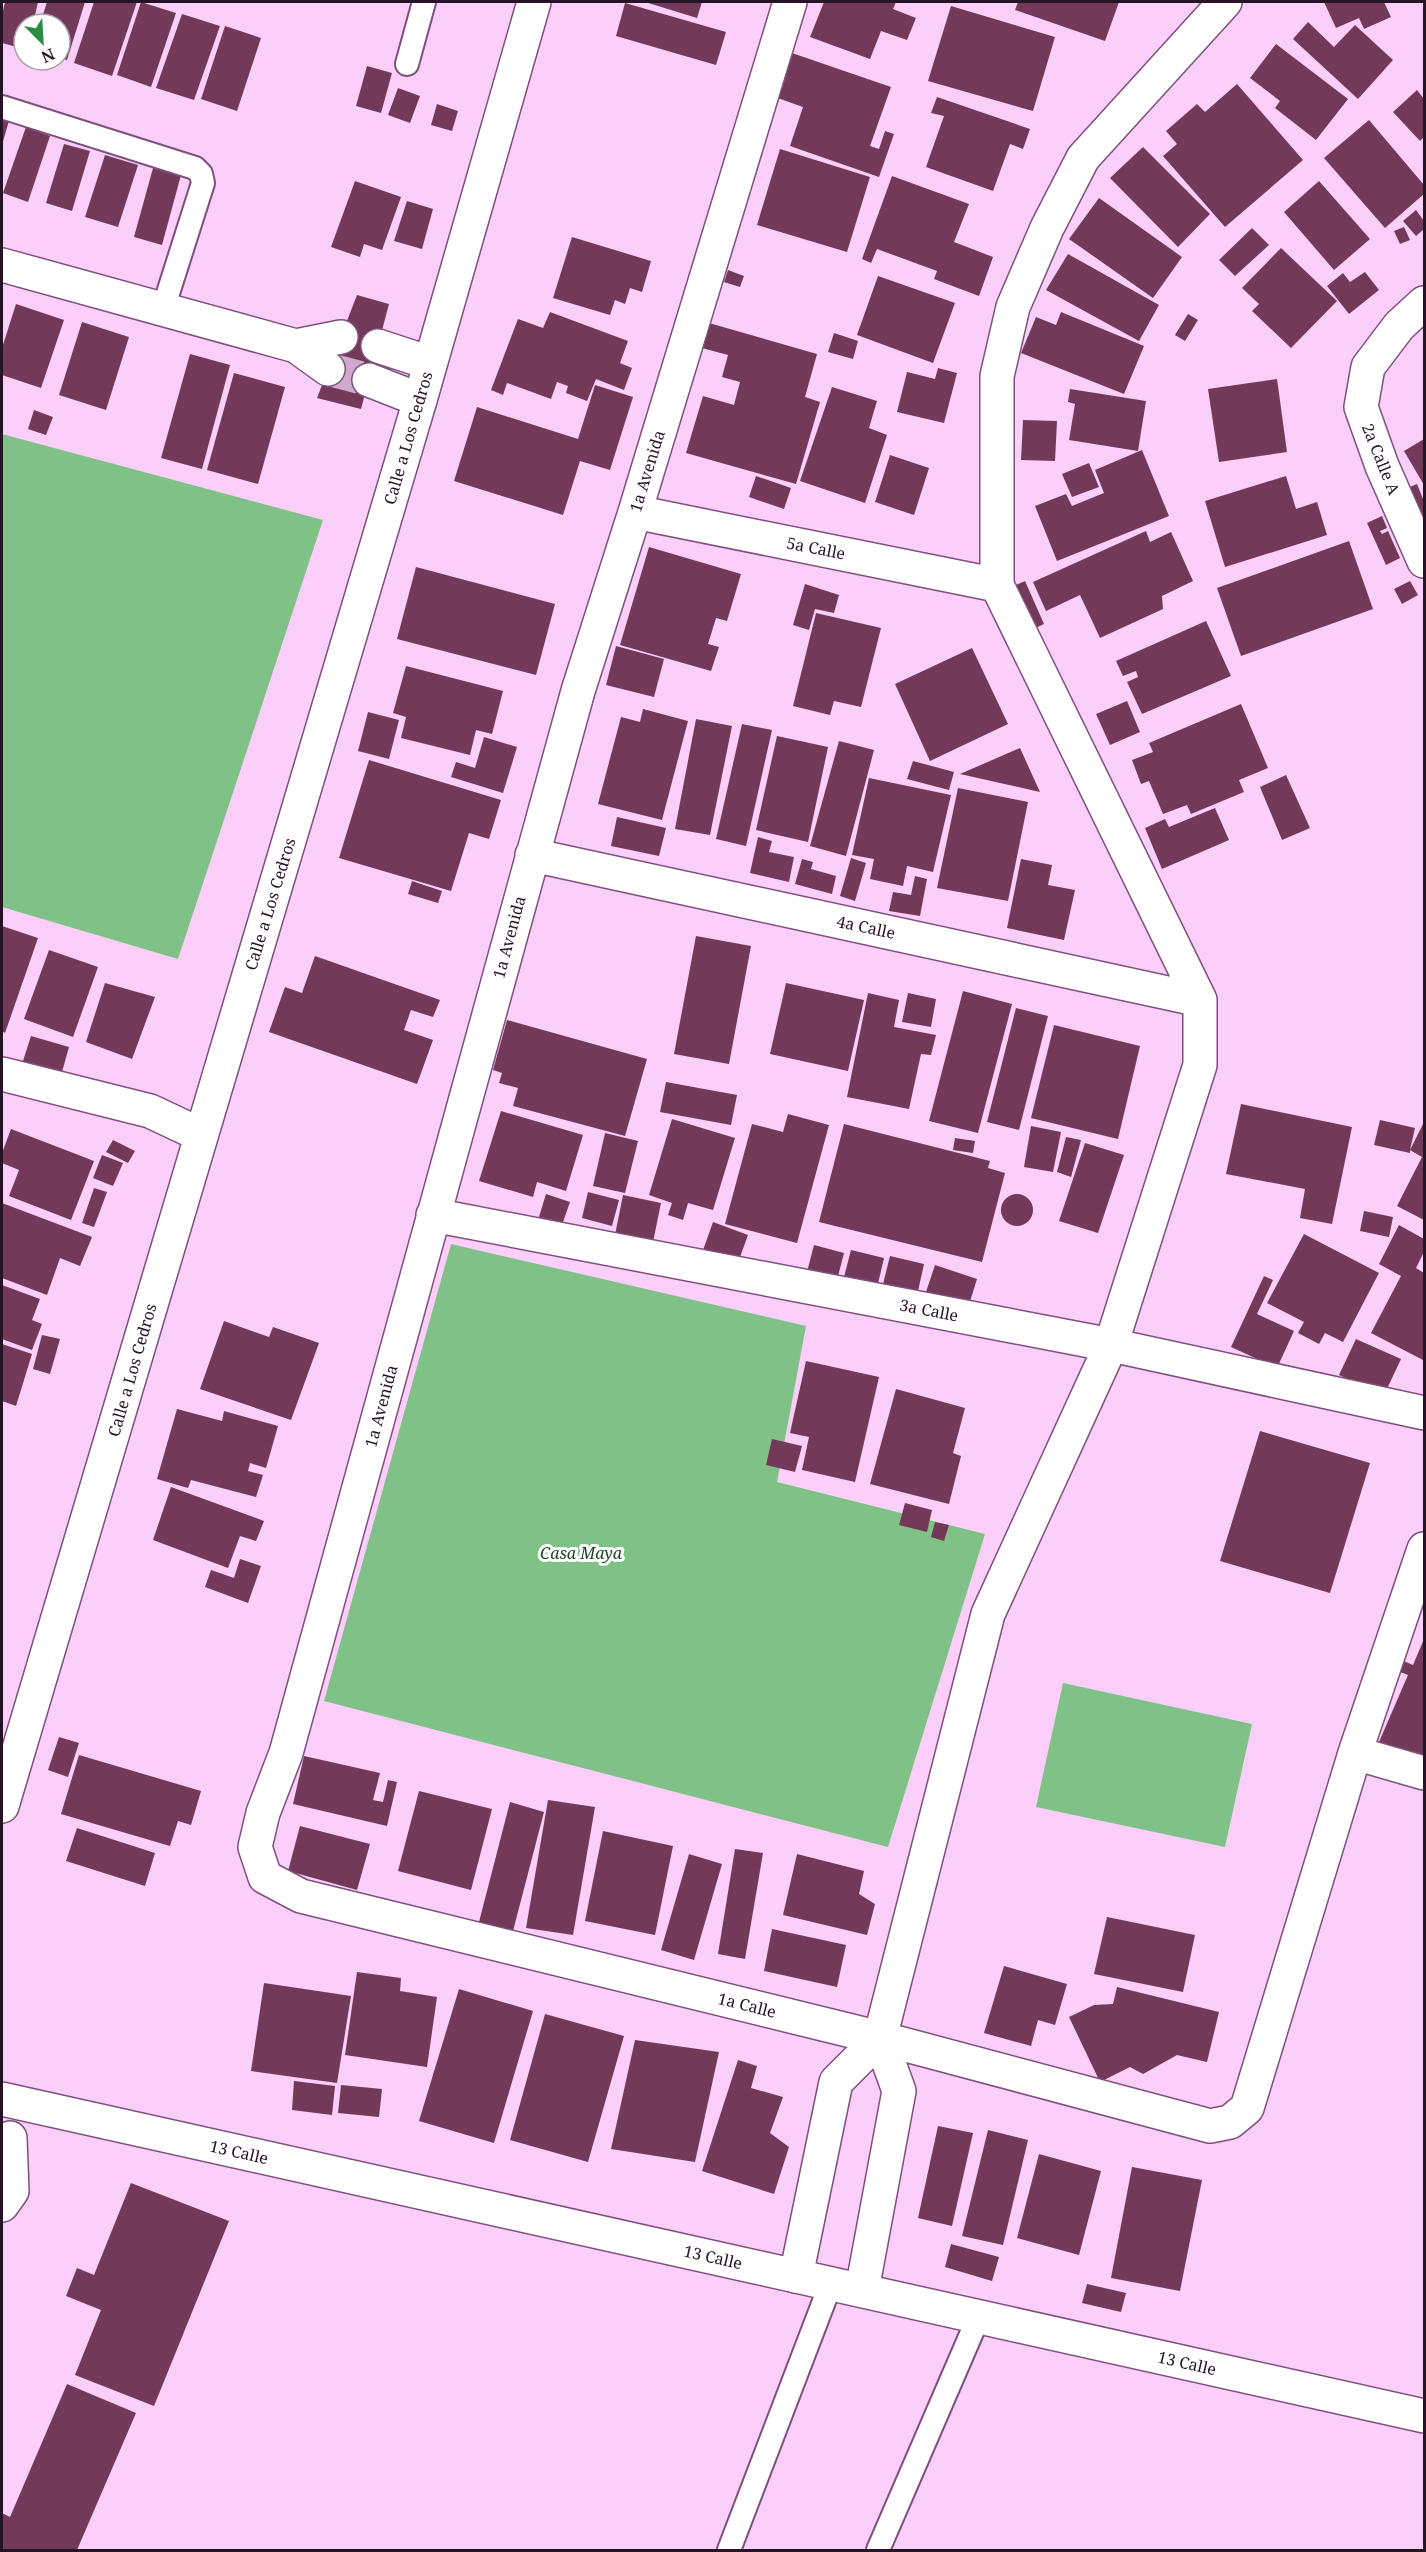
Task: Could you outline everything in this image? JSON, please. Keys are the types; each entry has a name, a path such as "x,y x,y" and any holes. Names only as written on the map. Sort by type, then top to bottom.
{"street":[{"name":"Calle a Los Cedros","path":"2,1806 420,400 534,2"},
{"name":"1a Avenida","path":"265,1878 255,1847 263,1813 286,1753 578,691 635,512 790,2"},
{"path":"796,2276 836,2082 880,2038 988,1614 1111,1345 1200,1065 1200,1000 997,585 997,376 1013,307 1047,228 1083,159 1225,2"},
{"path":"2,265 296,346 328,369"},
{"name":"2a Calle A","path":"1425,303 1399,326 1368,367 1361,407 1382,466 1425,561"},
{"path":"296,346 341,337"},
{"path":"378,345 430,363"},
{"path":"369,380 420,400"},
{"name":"5a Calle","path":"635,512 997,585"},
{"name":"4a Calle","path":"532,855 1200,1000"},
{"path":"2,1074 150,1112 201,1136"},
{"name":"3a Calle","path":"433,1215 1111,1345 1425,1413"},
{"path":"1425,1549 1354,1753 1425,1773"},
{"name":"1a Calle","path":"265,1878 301,1896 880,2038 1210,2126 1230,2122 1247,2108 1354,1753"},
{"path":"846,2287 899,2091 880,2038"},
{"path":"2,2205 12,2191 6,2146 11,2101"},
{"name":"13 Calle","path":"11,2101 1425,2416"}],"lane":[{"path":"407,64 424,2"},
{"path":"2,107 195,168 201,174 203,183 163,309"},
{"path":"729,2550 846,2287"},
{"path":"878,2550 979,2316"}],"green space":[{"path":"2,434 323,520 178,959 2,907"},
{"name":"Casa Maya","path":"451,1244 806,1326 777,1482 985,1534 888,1847 324,1701"},
{"path":"1063,1683 1252,1724 1225,1847 1036,1807"}],"building":[{"path":"5,2 38,2 36,12 12,12 12,46 2,43 2,15"},
{"path":"47,2 85,2 72,44 72,12 44,12"},
{"path":"94,2 137,2 112,76 74,63"},
{"path":"141,2 176,13 151,87 117,75"},
{"path":"645,2 702,2 697,18"},
{"path":"824,2 896,2 893,9 916,18 907,40 881,31 870,59 810,37"},
{"path":"1018,2 1119,2 1105,41 1015,10"},
{"path":"1324,2 1384,2 1391,17 1364,29 1359,18 1336,28"},
{"path":"625,3 726,32 716,65 616,36"},
{"path":"951,6 1055,37 1033,111 928,81"},
{"path":"182,14 220,26 194,100 156,88"},
{"path":"1308,22 1334,47 1355,25 1393,60 1358,99 1293,39"},
{"path":"225,26 261,38 237,111 201,99"},
{"path":"1276,44 1348,99 1316,140 1275,108 1280,101 1250,78"},
{"path":"789,52 891,87 870,146 879,149 885,131 894,134 879,177 790,146 803,107 772,96"},
{"path":"367,66 392,73 381,113 356,106"},
{"path":"1237,84 1303,160 1225,227 1163,156 1177,144 1166,131 1197,104 1205,112"},
{"path":"398,88 420,96 410,123 388,115"},
{"path":"1417,90 1424,99 1424,137 1420,141 1393,112"},
{"path":"937,97 1030,129 1023,149 1010,144 993,191 926,167 944,116 931,113"},
{"path":"437,104 458,111 452,131 431,125"},
{"path":"2,115 10,117 2,145"},
{"path":"1369,120 1424,185 1424,194 1385,228 1324,158"},
{"path":"26,127 50,136 28,202 3,193"},
{"path":"64,144 90,151 72,211 46,203"},
{"path":"1143,147 1210,214 1178,247 1110,178"},
{"path":"780,149 870,177 847,252 757,225"},
{"path":"105,155 138,165 118,227 85,217"},
{"path":"153,168 181,175 162,245 134,237"},
{"path":"892,176 969,204 954,242 993,257 979,296 934,279 937,271 877,249 871,263 862,259"},
{"path":"355,181 401,197 382,250 364,244 360,257 331,247"},
{"path":"1319,181 1370,239 1334,270 1284,212"},
{"path":"1099,198 1182,257 1153,298 1069,239"},
{"path":"407,201 433,209 422,249 394,241"},
{"path":"1416,210 1424,221 1424,229 1416,236 1403,221"},
{"path":"1404,227 1410,240 1400,244 1394,231"},
{"path":"1252,228 1269,245 1235,276 1219,260"},
{"path":"572,237 651,261 642,292 630,288 625,304 615,300 610,315 553,298"},
{"path":"1281,248 1337,301 1291,348 1252,311 1259,304 1242,288"},
{"path":"1068,254 1159,305 1139,341 1046,290"},
{"path":"728,270 744,276 740,287 724,282"},
{"path":"1365,272 1379,290 1349,314 1327,286 1343,273 1350,282"},
{"path":"878,276 955,303 933,363 857,335"},
{"path":"357,295 389,304 361,409 317,398"},
{"path":"16,304 64,320 41,388 2,375 2,348"},
{"path":"550,312 628,341 620,363 632,368 624,390 596,379 587,401 566,393 568,386 557,382 551,399 507,383 503,395 491,390 518,319 543,328"},
{"path":"1061,312 1144,346 1124,394 1021,353 1036,317 1056,325"},
{"path":"1188,314 1198,320 1185,341 1175,335"},
{"path":"82,322 129,337 106,410 59,395"},
{"path":"709,323 817,354 805,397 820,402 796,484 686,453 703,396 734,405 740,382 722,377 728,355 702,348"},
{"path":"834,333 858,341 853,359 828,352"},
{"path":"190,354 230,365 202,469 161,458"},
{"path":"938,368 957,373 944,423 897,412 907,372 935,379"},
{"path":"234,373 285,387 258,484 207,470"},
{"path":"1277,379 1287,452 1219,462 1208,389"},
{"path":"595,385 633,397 610,470 580,461 563,515 454,481 477,407 578,439"},
{"path":"832,387 877,401 869,428 887,435 865,503 800,481"},
{"path":"1070,389 1146,401 1138,451 1069,440 1075,404 1068,402"},
{"path":"34,410 53,417 46,435 28,429"},
{"path":"1023,420 1057,421 1055,461 1021,460"},
{"path":"1424,439 1424,485 1404,451"},
{"path":"1142,450 1169,516 1057,561 1035,506 1066,494 1072,506 1104,493 1095,470"},
{"path":"890,455 929,468 914,515 875,502"},
{"path":"1089,463 1099,487 1072,497 1062,474"},
{"path":"756,476 791,488 784,509 749,497"},
{"path":"1286,476 1296,509 1317,502 1327,535 1225,567 1205,501"},
{"path":"1417,484 1424,498 1424,538 1391,495"},
{"path":"1382,516 1387,528 1380,531 1382,534 1388,531 1400,558 1386,565 1367,523"},
{"path":"1146,531 1150,542 1171,532 1193,581 1162,596 1163,609 1100,638 1080,595 1046,611 1033,582"},
{"path":"1349,541 1373,609 1241,656 1217,588"},
{"path":"649,547 741,574 727,621 716,618 708,644 719,647 711,671 620,645"},
{"path":"416,567 555,604 536,675 397,639"},
{"path":"1025,581 1044,624 1027,632 1007,589"},
{"path":"1410,581 1418,595 1402,604 1394,589"},
{"path":"805,584 839,595 834,613 815,609 809,630 793,625"},
{"path":"816,613 881,628 861,707 834,701 830,715 793,706"},
{"path":"1206,621 1231,676 1142,714 1127,682 1138,677 1136,671 1123,676 1116,661"},
{"path":"616,646 664,659 654,697 606,685"},
{"path":"972,648 1008,724 930,761 895,684"},
{"path":"406,666 503,691 492,734 476,730 470,755 401,738 406,717 393,713"},
{"path":"1127,701 1140,732 1110,745 1096,714"},
{"path":"1241,704 1268,768 1239,780 1244,792 1191,814 1187,805 1163,814 1149,781 1141,784 1132,760 1153,752 1149,743"},
{"path":"643,709 688,721 662,820 598,804 621,717 640,722"},
{"path":"368,712 399,720 389,759 358,751"},
{"path":"696,719 732,726 710,835 675,829"},
{"path":"742,724 772,730 746,846 716,839"},
{"path":"777,736 828,747 808,842 756,830"},
{"path":"484,737 517,747 503,793 451,777 456,762 475,768"},
{"path":"839,741 874,750 846,856 810,846"},
{"path":"1020,748 1040,792 960,774"},
{"path":"369,760 501,800 489,839 469,833 451,891 339,858"},
{"path":"913,761 954,772 949,790 907,779"},
{"path":"1286,775 1310,828 1282,840 1260,787"},
{"path":"869,778 951,795 933,872 907,866 903,886 870,879 874,859 852,855"},
{"path":"958,788 1028,802 1008,901 937,888"},
{"path":"1215,808 1229,840 1162,869 1145,828 1165,819 1169,827"},
{"path":"617,817 666,828 659,856 611,846"},
{"path":"758,837 772,841 769,852 794,857 789,882 750,873"},
{"path":"851,858 866,863 855,901 840,896"},
{"path":"802,859 813,862 811,869 836,876 832,894 795,884"},
{"path":"1021,859 1052,865 1048,885 1075,890 1064,940 1007,928"},
{"path":"915,876 927,879 920,916 889,911 893,892 911,895"},
{"path":"412,881 442,891 438,903 408,894"},
{"path":"2,926 38,938 5,1033 2,1031"},
{"path":"696,936 751,946 729,1064 674,1054"},
{"path":"49,950 98,967 73,1037 24,1019"},
{"path":"315,956 440,1000 433,1017 411,1010 404,1030 433,1040 417,1084 269,1032 285,987 302,993"},
{"path":"105,983 155,997 132,1059 86,1042"},
{"path":"786,983 864,1000 848,1071 770,1054"},
{"path":"963,991 1012,1004 978,1133 929,1121"},
{"path":"868,993 899,1000 894,1027 936,1035 931,1055 921,1054 909,1109 847,1097"},
{"path":"908,993 936,999 931,1027 902,1022"},
{"path":"1016,1008 1048,1016 1019,1130 987,1122"},
{"path":"507,1020 647,1059 625,1136 513,1106 518,1088 499,1083 502,1073 493,1070"},
{"path":"1054,1025 1140,1046 1118,1139 1031,1118"},
{"path":"31,1036 69,1047 62,1072 23,1061"},
{"path":"666,1082 737,1095 731,1125 660,1112"},
{"path":"1241,1104 1352,1127 1332,1224 1300,1218 1305,1189 1226,1174"},
{"path":"501,1111 583,1135 566,1191 537,1182 533,1197 479,1181"},
{"path":"788,1114 829,1125 797,1243 725,1224 752,1124 783,1132"},
{"path":"672,1119 735,1138 713,1210 688,1203 683,1220 668,1215 672,1203 649,1195"},
{"path":"1380,1120 1415,1128 1410,1153 1374,1145"},
{"path":"1424,1122 1424,1220 1397,1206 1422,1157 1410,1150"},
{"path":"844,1124 990,1161 988,1168 1005,1173 982,1262 819,1222"},
{"path":"1031,1126 1061,1132 1053,1172 1024,1167"},
{"path":"11,1129 94,1161 71,1220 9,1196 19,1170 2,1163 2,1153"},
{"path":"605,1133 638,1141 625,1193 593,1186"},
{"path":"1066,1137 1081,1140 1071,1177 1057,1172"},
{"path":"955,1138 975,1141 973,1153 953,1150"},
{"path":"113,1140 135,1151 128,1163 106,1152"},
{"path":"1085,1143 1124,1155 1098,1233 1059,1221"},
{"path":"102,1155 123,1163 113,1186 93,1178"},
{"path":"94,1188 107,1192 94,1227 82,1223"},
{"path":"588,1192 619,1200 612,1226 582,1218"},
{"path":"546,1194 570,1202 562,1225 539,1217"},
{"path":"1017,1194 1028,1199 1033,1210 1028,1221 1017,1226 1006,1221 1001,1210 1006,1199"},
{"path":"623,1195 661,1203 653,1242 615,1235"},
{"path":"2,1203 92,1237 80,1266 60,1258 47,1295 2,1278"},
{"path":"1364,1211 1393,1217 1389,1237 1360,1231"},
{"path":"713,1222 748,1235 736,1268 701,1256"},
{"path":"1399,1225 1424,1239 1424,1252 1416,1268 1424,1273 1423,1360 1371,1333 1401,1276 1379,1264"},
{"path":"1304,1234 1379,1273 1343,1342 1325,1333 1319,1344 1298,1333 1304,1322 1267,1303"},
{"path":"814,1245 844,1253 837,1280 807,1272"},
{"path":"851,1250 884,1258 877,1288 843,1281"},
{"path":"890,1256 924,1264 916,1300 881,1292"},
{"path":"935,1265 977,1279 967,1311 924,1298"},
{"path":"1264,1276 1273,1280 1257,1314 1294,1331 1277,1368 1231,1347"},
{"path":"2,1285 40,1299 32,1320 42,1324 32,1350 2,1339"},
{"path":"224,1321 269,1337 273,1327 319,1343 291,1420 200,1389"},
{"path":"42,1335 60,1339 50,1374 33,1369"},
{"path":"1356,1339 1401,1359 1384,1395 1339,1375"},
{"path":"2,1344 32,1354 16,1406 2,1401"},
{"path":"806,1361 879,1377 855,1482 802,1470 809,1437 790,1433"},
{"path":"896,1389 965,1408 953,1453 961,1456 949,1504 870,1484"},
{"path":"177,1409 222,1421 224,1411 278,1426 266,1468 250,1463 248,1471 263,1475 256,1497 191,1480 188,1488 157,1479"},
{"path":"1260,1431 1370,1463 1330,1593 1220,1561"},
{"path":"772,1439 802,1446 795,1472 766,1465"},
{"path":"171,1487 264,1521 256,1541 240,1536 228,1568 153,1540"},
{"path":"905,1503 932,1510 927,1532 899,1525"},
{"path":"935,1522 949,1525 944,1541 931,1537"},
{"path":"240,1559 261,1566 248,1603 205,1587 211,1570 234,1578"},
{"path":"1424,1639 1424,1761 1379,1742 1408,1675 1395,1670 1399,1659 1413,1665"},
{"path":"59,1737 79,1743 68,1777 48,1770"},
{"path":"79,1755 201,1791 191,1825 178,1821 170,1846 61,1814"},
{"path":"304,1756 380,1773 373,1800 383,1802 388,1780 397,1782 387,1826 293,1804"},
{"path":"419,1791 492,1809 471,1890 398,1871"},
{"path":"548,1800 595,1807 573,1935 526,1928"},
{"path":"510,1802 544,1812 513,1931 479,1922"},
{"path":"300,1826 370,1844 357,1890 288,1871"},
{"path":"77,1828 155,1853 145,1886 66,1861"},
{"path":"603,1831 673,1846 655,1935 585,1921"},
{"path":"735,1849 763,1853 745,1959 718,1954"},
{"path":"689,1854 722,1864 694,1960 661,1950"},
{"path":"797,1854 864,1871 859,1894 875,1904 867,1935 783,1915"},
{"path":"1107,1917 1195,1935 1183,1992 1094,1974"},
{"path":"772,1929 846,1945 837,1987 764,1971"},
{"path":"1004,1966 1067,1984 1055,2025 1038,2020 1031,2046 984,2033"},
{"path":"357,1972 401,1978 400,1991 437,1997 427,2067 345,2055"},
{"path":"264,1983 351,1996 337,2083 251,2071"},
{"path":"1117,1987 1219,2012 1207,2062 1177,2055 1143,2074 1130,2067 1100,2082 1069,2017 1094,2005 1113,2004"},
{"path":"459,1989 533,2011 494,2143 419,2121"},
{"path":"545,2014 624,2036 588,2162 510,2140"},
{"path":"635,2040 719,2052 695,2162 611,2149"},
{"path":"738,2060 757,2066 751,2088 783,2097 770,2133 789,2147 774,2194 702,2171"},
{"path":"294,2081 335,2086 332,2115 292,2110"},
{"path":"341,2085 382,2089 379,2117 338,2113"},
{"path":"938,2126 973,2133 952,2226 918,2218"},
{"path":"988,2130 1028,2140 1003,2245 962,2236"},
{"path":"1039,2154 1101,2171 1079,2255 1017,2238"},
{"path":"1132,2167 1202,2180 1180,2291 1111,2278"},
{"path":"131,2183 229,2221 154,2406 75,2375 101,2310 66,2296 77,2268 94,2275"},
{"path":"951,2244 999,2257 992,2281 945,2267"},
{"path":"1087,2284 1126,2293 1121,2312 1082,2303"},
{"path":"67,2384 136,2413 77,2550 2,2550 2,2513 10,2517"}],"tunnel":[{"path":"328,369 369,380"}]}
